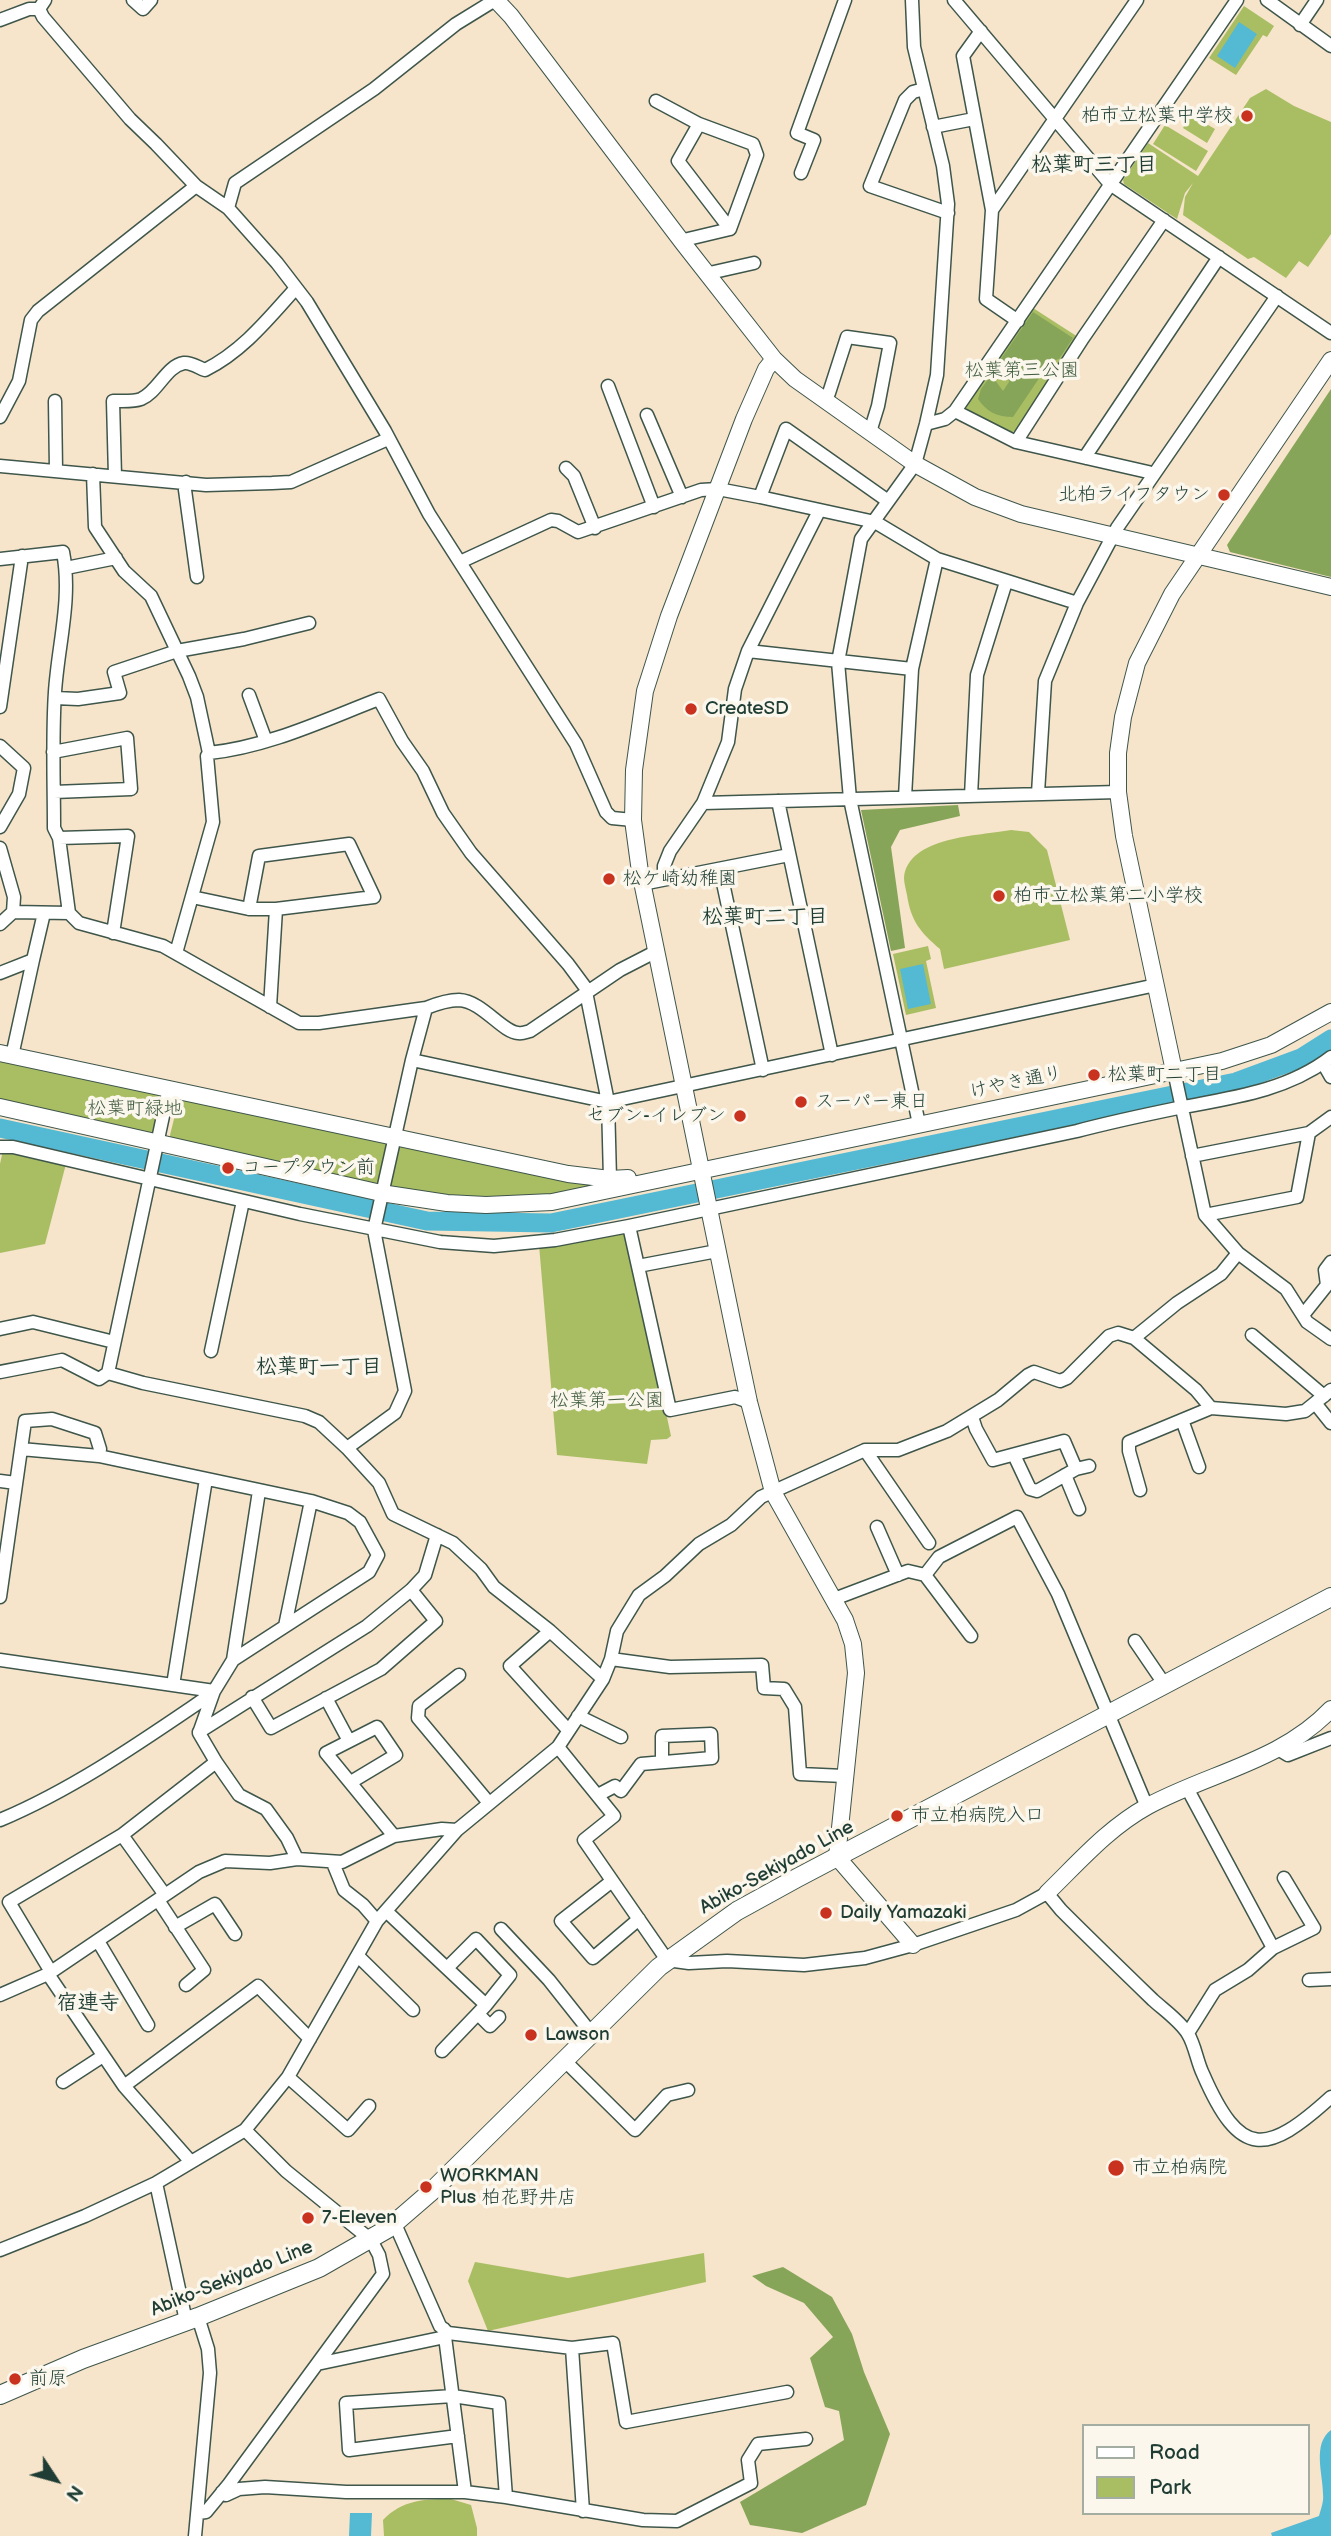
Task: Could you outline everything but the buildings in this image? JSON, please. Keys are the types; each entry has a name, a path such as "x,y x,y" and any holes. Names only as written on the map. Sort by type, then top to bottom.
{"main road":[{"name":"Abiko-Sekiyado Line","path":"0,2395 83,2359 319,2268 371,2240 395,2224 433,2190 667,1960 737,1911 1331,1597"}],"street":[{"path":"133,0 142,9 151,0"},
{"path":"800,173 814,139 797,133 845,0"},
{"path":"912,0 914,47 943,166 948,213 937,375 915,464 861,540 838,662 850,799 919,1124"},
{"path":"954,0 1110,184 1331,333"},
{"path":"992,210 1137,0"},
{"path":"926,424 945,419 955,411 1237,0"},
{"path":"1267,0 1331,46"},
{"path":"1300,25 1317,0"},
{"path":"214,198 364,96 456,24 498,1 774,359 795,379 915,464 996,507 1331,587"},
{"path":"0,20 42,5 130,119 196,186 228,208 296,288 388,439 429,514 576,744 606,811 612,818 633,820"},
{"path":"981,31 963,56 992,210 986,299 1018,321"},
{"path":"923,89 913,92 905,100 870,186 948,213"},
{"path":"656,101 699,124 753,144 757,155 730,229"},
{"path":"933,127 974,119"},
{"path":"699,124 678,161 730,229"},
{"path":"228,208 235,183"},
{"path":"0,417 19,381 31,320 38,311 196,186"},
{"path":"1016,442 1164,220"},
{"path":"683,243 688,239 730,229"},
{"path":"1086,458 1219,257"},
{"path":"709,275 754,263"},
{"path":"115,476 113,401 140,399 182,363 205,370 214,366 248,340 296,288"},
{"path":"1038,793 1045,681 1076,603 1112,536 1277,296"},
{"path":"825,400 847,337 890,343 878,406 870,432"},
{"path":"774,359 766,369 718,489 669,616 645,691 634,770 633,820 642,884 682,1086 749,1402 773,1492 851,1634 855,1670 837,1857 913,1945"},
{"path":"1331,360 1198,556 1160,617 1138,663 1123,717 1118,753 1118,792 1124,836 1205,1215 1255,1269 1286,1289 1307,1322 1331,1339"},
{"path":"608,386 654,507"},
{"path":"55,401 55,470"},
{"path":"955,411 1016,442 1153,475"},
{"path":"647,415 682,496"},
{"path":"760,497 786,429 888,501"},
{"path":"0,466 206,485 291,482 388,439"},
{"path":"566,468 574,476 595,528"},
{"path":"93,474 95,527 124,571 150,596 197,697 209,753 207,756 213,822 176,953"},
{"path":"186,482 197,577"},
{"path":"460,562 551,520 578,532 701,490 718,489 874,522 937,559 1076,603"},
{"path":"664,879 664,866 670,851 703,803 728,742 735,689 748,651 819,511"},
{"path":"0,559 63,552 67,593 55,698 54,828 59,838 69,913 79,923 163,946 299,1023 319,1023 426,1008 442,1002 461,1000 475,1006 517,1034 530,1031 620,970 655,952"},
{"path":"0,707 22,556"},
{"path":"66,568 116,558"},
{"path":"905,797 912,669 937,559"},
{"path":"971,796 977,675 1006,582"},
{"path":"55,698 78,699 120,692 114,672 177,651 244,639 309,623"},
{"path":"748,651 912,669"},
{"path":"250,695 266,741"},
{"path":"209,753 266,741 379,699 402,741 423,771 443,813 471,853 568,964 587,991 608,1102 610,1179"},
{"path":"53,752 127,738 131,789 54,792"},
{"path":"0,746 24,768 19,794 0,827"},
{"path":"703,803 1118,792"},
{"path":"778,801 832,1055"},
{"path":"59,838 128,836 113,933"},
{"path":"192,897 249,909 276,909 374,897 349,844 259,856 249,909"},
{"path":"0,848 14,897 13,912 0,924"},
{"path":"642,884 789,855"},
{"path":"720,869 763,1070"},
{"path":"270,1007 276,909"},
{"path":"13,912 69,913"},
{"path":"44,913 6,1055 568,1174 610,1179 702,1177"},
{"path":"0,973 33,960"},
{"path":"412,1059 608,1102 1156,985"},
{"path":"347,1448 396,1413 405,1391 374,1226 426,1008"},
{"name":"けやき通り","path":"702,1177 919,1124 1175,1077 1249,1053 1296,1033 1331,1012"},
{"path":"0,1147 13,1147 149,1175 243,1200 440,1242 494,1245 555,1240 629,1226 1182,1105 1232,1100 1289,1081 1327,1060 1331,1077"},
{"path":"0,1373 62,1360 99,1379 108,1373 169,1088"},
{"path":"0,1107 380,1198 506,1205 552,1202 702,1177"},
{"path":"1192,1156 1309,1133 1331,1117"},
{"path":"1205,1215 1297,1197 1309,1133"},
{"path":"211,1350 243,1200"},
{"path":"629,1226 670,1410 735,1397 749,1402"},
{"path":"638,1266 717,1251"},
{"path":"1134,1338 1177,1303 1222,1273 1238,1253"},
{"path":"1303,1315 1326,1284 1325,1270 1331,1262"},
{"path":"0,1329 33,1322 114,1342"},
{"path":"0,2250 85,2216 156,2183 245,2130 288,2077 382,1916 457,1830 558,1747 603,1679 617,1631 639,1595 665,1576 706,1538 731,1525 761,1497 865,1450 898,1450 947,1431 998,1400 1034,1372 1060,1381 1067,1378 1109,1336 1118,1333 1134,1338 1196,1391 1211,1408"},
{"path":"1252,1335 1323,1396 1331,1423"},
{"path":"108,1373 143,1383 305,1416 319,1422 379,1483 393,1514 453,1543 481,1569 494,1587 550,1631 603,1679"},
{"path":"1140,1490 1129,1442 1211,1408 1286,1415 1305,1411 1323,1396"},
{"path":"972,1416 975,1429 993,1460 1064,1441 1079,1509"},
{"path":"0,1597 4,1537 16,1483 24,1421 52,1419 95,1433 100,1449 99,1456"},
{"path":"1182,1420 1199,1466"},
{"path":"20,1449 99,1456 311,1501 348,1513 360,1522 378,1555 369,1572 233,1660"},
{"path":"865,1450 929,1543"},
{"path":"1014,1455 1030,1489 1037,1491 1070,1472 1089,1466"},
{"path":"173,1685 206,1479"},
{"path":"0,1481 16,1483"},
{"path":"198,1733 213,1692 233,1660 259,1491"},
{"path":"285,1626 311,1501"},
{"path":"925,1574 939,1557 1017,1517 1058,1594 1147,1807"},
{"path":"877,1527 898,1575"},
{"path":"198,1733 367,1626 411,1590 425,1575 437,1535"},
{"path":"834,1599 908,1571 925,1574 971,1636"},
{"path":"251,1697 271,1728 381,1669 436,1621 411,1590"},
{"path":"550,1631 510,1666 568,1730"},
{"path":"1135,1641 1165,1685"},
{"path":"611,1659 670,1667 762,1665 764,1688 784,1689 795,1707 800,1774 844,1776"},
{"path":"0,1660 213,1692"},
{"path":"459,1675 419,1706 418,1718 489,1802"},
{"path":"0,1820 58,1791 139,1742 213,1692"},
{"path":"326,1698 349,1741"},
{"path":"558,1747 614,1816 584,1840 667,1960 690,1963 727,1961 826,1964 865,1958 913,1945 1016,1910 1047,1893 1112,1828 1186,1788 1278,1749 1305,1734 1331,1709"},
{"path":"578,1716 621,1737"},
{"path":"351,1782 396,1755 377,1727 326,1753 394,1836"},
{"path":"198,1733 239,1795 266,1809 287,1838 297,1859"},
{"path":"1278,1749 1288,1755 1331,1738"},
{"path":"598,1795 615,1786 621,1791 641,1764 662,1761"},
{"path":"191,2162 124,2087 50,1973 9,1902 122,1835 216,1762"},
{"path":"1186,1788 1273,1948"},
{"path":"0,1995 50,1973 199,1872 225,1861 270,1863 297,1859 334,1863 352,1859 394,1836 442,1829 457,1830"},
{"path":"122,1835 162,1898 175,1927 204,1970 186,1985"},
{"path":"334,1863 344,1890 382,1916 447,1968 482,2009 490,2026 499,2017"},
{"path":"1188,2034 1215,1990 1248,1970 1273,1948 1314,1928 1284,1878"},
{"path":"612,1881 561,1922 593,1958 639,1919"},
{"path":"1047,1893 1060,1910 1188,2034 1202,2073 1223,2116 1238,2133 1252,2139 1268,2141 1286,2132 1331,2097"},
{"path":"175,1927 215,1904 234,1934"},
{"path":"501,1929 549,1980 591,2033"},
{"path":"442,2051 510,1975 476,1940 447,1968"},
{"path":"98,1941 148,2025"},
{"path":"358,1956 412,2010"},
{"path":"1309,1980 1331,1979"},
{"path":"124,2087 258,1986 310,2039"},
{"path":"63,2082 103,2056"},
{"path":"564,2060 635,2130 667,2095 688,2090"},
{"path":"288,2077 348,2130 369,2106"},
{"path":"198,2513 206,2512 222,2492 383,2274 379,2255 371,2240 286,2171 245,2130"},
{"path":"156,2183 192,2319 208,2349 210,2373 195,2536"},
{"path":"395,2224 403,2248 444,2333 465,2492"},
{"path":"317,2364 444,2333 572,2348 613,2343 626,2422 787,2392"},
{"path":"572,2348 583,2511"},
{"path":"458,2437 349,2450 346,2403 453,2396 499,2403 506,2497"},
{"path":"222,2492 226,2495 239,2489 265,2487 346,2492 465,2492 643,2520 677,2521 751,2483 748,2460 758,2444 806,2439"}],"green space":[{"path":"1244,6 1274,26 1267,37 1263,35 1236,75 1209,58"},
{"path":"1266,89 1294,106 1331,122 1331,234 1308,267 1299,261 1286,278 1254,257 1248,259 1183,215 1185,197 1193,183 1185,193 1177,219 1124,184 1123,180 1148,143 1198,176 1250,98"},
{"path":"1191,115 1215,129 1207,143 1183,128"},
{"path":"1165,125 1208,151 1196,171 1153,144"},
{"name":"松葉第三公園","path":"1033,308 1078,337 1015,431 1010,433 967,411 966,406"},
{"name":"松葉第三公園","path":"1033,312 1073,338 1059,359 1050,362 1013,417 997,415 978,399 981,389 989,378 995,380 1003,391 1009,382 1007,368 1001,359"},
{"path":"1331,389 1331,577 1230,552 1227,545"},
{"path":"958,805 960,816 900,830 891,847 905,948 891,951 861,810"},
{"path":"1011,830 1029,832 1047,850 1070,940 944,969 940,949 922,931 911,912 904,880 908,864 931,846 947,840"},
{"path":"928,946 931,959 926,961 936,1008 906,1015 893,954"},
{"name":"松葉町緑地","path":"0,1057 163,1095 154,1133 150,1135 0,1102"},
{"name":"松葉町緑地","path":"180,1095 385,1140 388,1144 379,1183 375,1185 171,1140"},
{"path":"402,1143 599,1183 600,1189 486,1201 391,1189 389,1185 398,1146"},
{"path":"3,1150 66,1164 45,1244 0,1253 0,1164"},
{"name":"松葉第一公園","path":"627,1230 671,1436 667,1439 651,1440 647,1464 557,1455 539,1245"},
{"path":"704,2253 706,2282 488,2331 468,2281 475,2262 568,2278"},
{"path":"783,2267 832,2297 852,2334 864,2372 890,2434 866,2505 802,2533 750,2525 740,2502 844,2440 839,2411 825,2407 810,2358 833,2337 804,2303 766,2286 752,2276"},
{"path":"451,2499 471,2505 477,2536 384,2536 383,2520 398,2508 423,2500"}],"water":[{"path":"1239,22 1257,34 1235,68 1217,56"},
{"path":"923,964 931,1004 908,1009 900,969"},
{"path":"1331,2430 1331,2536 1272,2536 1271,2533 1319,2516 1323,2497 1320,2451 1325,2436"},
{"path":"350,2513 372,2513 371,2536 349,2536"}],"waterway":[{"path":"0,1128 427,1221 551,1223 1236,1082 1301,1058 1331,1039"}],"place":[{"name":"柏市立松葉中学校","path":"1247,116"},
{"name":"北柏ライフタウン","path":"1224,495"},
{"name":"CreateSD","path":"691,709"},
{"name":"松ケ崎幼稚園","path":"609,879"},
{"name":"柏市立松葉第二小学校","path":"999,896"},
{"name":"松葉町二丁目","path":"1094,1075"},
{"name":"スーパー東日","path":"801,1102"},
{"name":"セブン-イレブン","path":"740,1116"},
{"name":"コープタウン前","path":"228,1168"},
{"name":"市立柏病院入口","path":"897,1816"},
{"name":"Daily Yamazaki","path":"826,1913"},
{"name":"Lawson","path":"531,2035"},
{"name":"市立柏病院","path":"1116,2168"},
{"name":"WORKMAN Plus 柏花野井店","path":"426,2187"},
{"name":"7-Eleven","path":"308,2218"},
{"name":"前原","path":"15,2379"}],"district":[{"name":"松葉町三丁目","path":"1094,166"},
{"name":"松葉町二丁目","path":"765,918"},
{"name":"松葉町一丁目","path":"319,1368"},
{"name":"宿連寺","path":"88,2004"}]}
